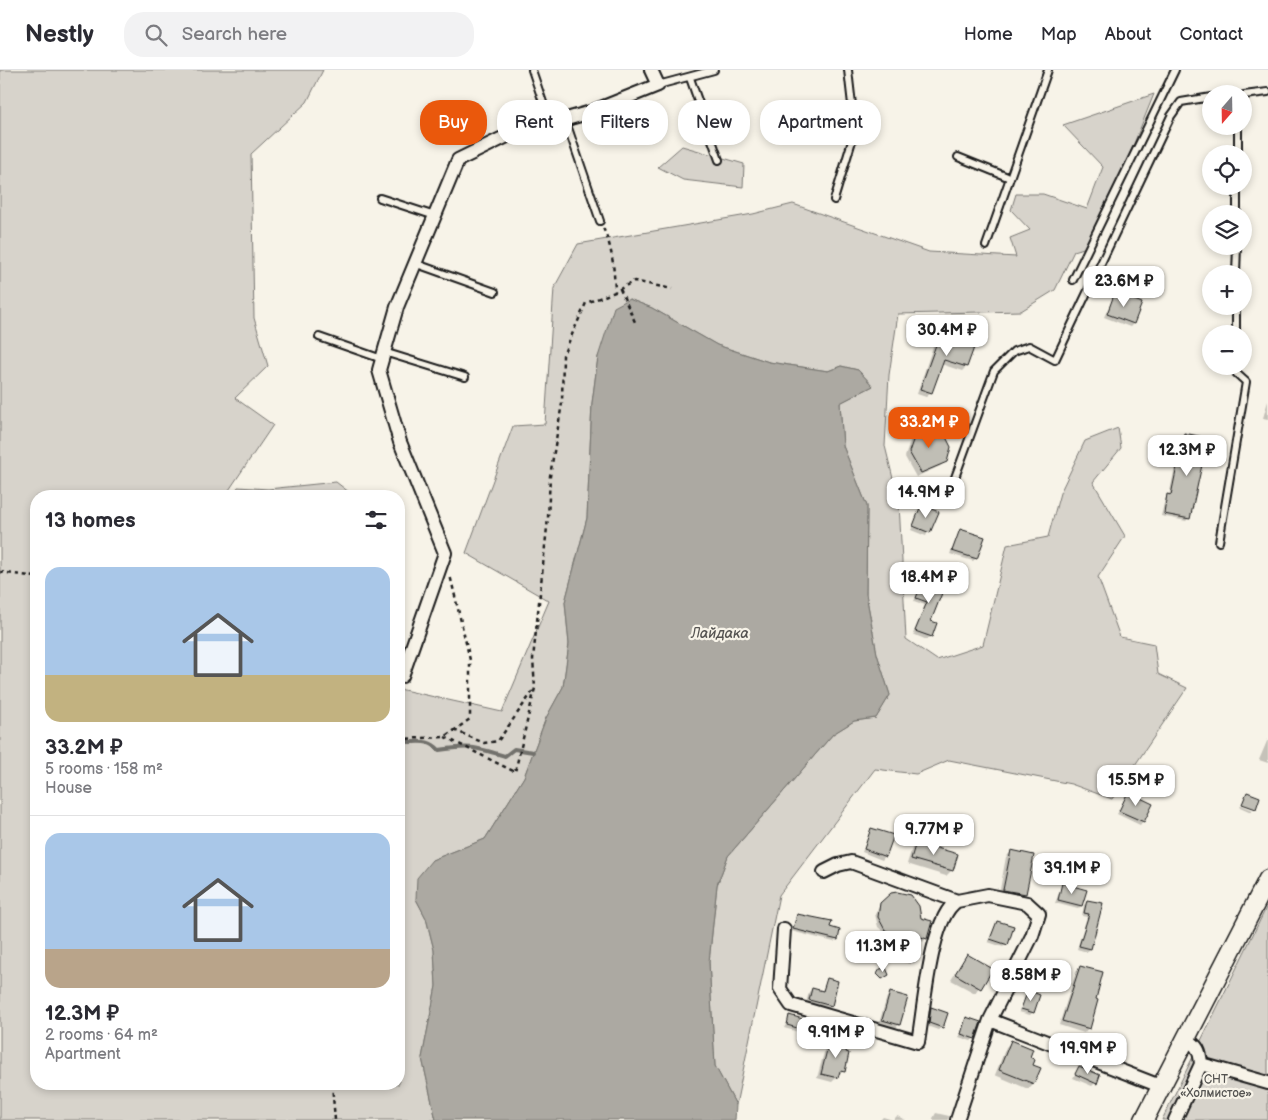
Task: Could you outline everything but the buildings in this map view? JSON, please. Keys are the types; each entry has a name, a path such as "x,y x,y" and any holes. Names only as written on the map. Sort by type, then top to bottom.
{"main road":[{"path":"1144,1120 1268,879"}],"street":[{"path":"572,117 591,112 658,85 651,70"},
{"path":"405,667 445,553 400,442 379,370 397,307 458,160 497,141"},
{"path":"824,872 838,865 851,862 957,901"},
{"path":"784,929 780,989 791,1005 918,1042 936,937 950,906 957,901 988,896 1027,903 1038,914 1032,936 990,1020 957,1120"},
{"path":"990,1020 1160,1086"},
{"path":"1175,1120 1201,1064 1200,1051 1195,1044 1186,1039"},
{"path":"1201,1064 1268,1083"}],"lane":[{"path":"532,70 542,100"},
{"path":"658,85 690,78 714,70"},
{"path":"834,200 855,131 848,70"},
{"path":"986,246 1048,70"},
{"path":"1073,280 1175,70"},
{"path":"690,78 719,160"},
{"path":"1252,93 1268,92"},
{"path":"946,502 994,371 1014,351 1029,346 1055,360 1171,116 1181,102 1202,98"},
{"path":"572,140 600,222"},
{"path":"958,158 1010,178"},
{"path":"380,198 435,216"},
{"path":"414,263 496,292"},
{"path":"318,338 466,377"},
{"path":"1219,542 1246,382 1238,375"}],"path":[{"path":"600,222 609,239 614,269 615,292"},
{"path":"445,736 515,772 535,688 533,659 548,518 550,476 562,403 562,354 586,303 615,292 634,281 672,289"},
{"path":"620,288 635,322"},
{"path":"405,739 445,736 470,719 470,660 445,553"},
{"path":"0,572 30,576"},
{"path":"454,730 484,743 498,741 535,688"},
{"path":"332,1090 335,1120"}],"green space":[{"path":"0,70 323,70 307,102 251,154 254,318 268,366 235,398 273,425 229,490 30,490 30,1090 405,1090 405,690 502,712 549,601 466,553 513,426 545,424 554,288 578,244 753,214 793,204 929,252 1016,257 1010,238 1030,230 1011,210 1016,194 1043,194 1087,209 1103,167 1063,125 1154,94 1093,245 1074,251 1055,290 1021,311 898,314 889,375 885,446 899,503 906,639 937,660 983,645 1007,545 1048,537 1060,493 1085,441 1118,428 1121,448 1093,482 1125,536 1098,577 1120,637 1154,644 1158,674 1187,688 1112,799 1071,784 949,760 916,774 875,769 779,895 736,1105 715,1066 709,962 717,885 728,856 833,734 854,721 876,718 890,695 877,654 866,594 867,506 843,446 840,403 873,386 858,370 841,366 828,371 769,362 717,345 652,308 629,299 598,357 592,403 587,518 565,602 569,644 563,687 546,718 524,777 485,839 432,860 416,899 426,918 434,950 436,986 422,1058 436,1120 0,1120"},
{"path":"682,146 744,164 743,187 683,180 658,167"},
{"path":"336,482 346,490 236,490 238,487 268,489"},
{"name":"СНТ «Холмистое»","path":"1268,904 1268,1120 1162,1120"}],"water":[{"name":"Лайдака","path":"629,299 652,308 717,345 769,362 828,371 841,366 858,370 873,386 840,403 843,446 867,506 866,594 877,654 890,695 876,718 854,721 833,734 728,856 717,885 709,962 715,1066 736,1105 735,1120 436,1120 422,1058 436,986 434,950 426,918 416,899 417,878 432,860 485,839 524,777 546,718 563,687 569,644 565,602 587,518 592,403 598,357 614,307"}],"waterway":[{"path":"405,742 430,743 439,750 472,748 505,756 514,749 533,752"}]}
